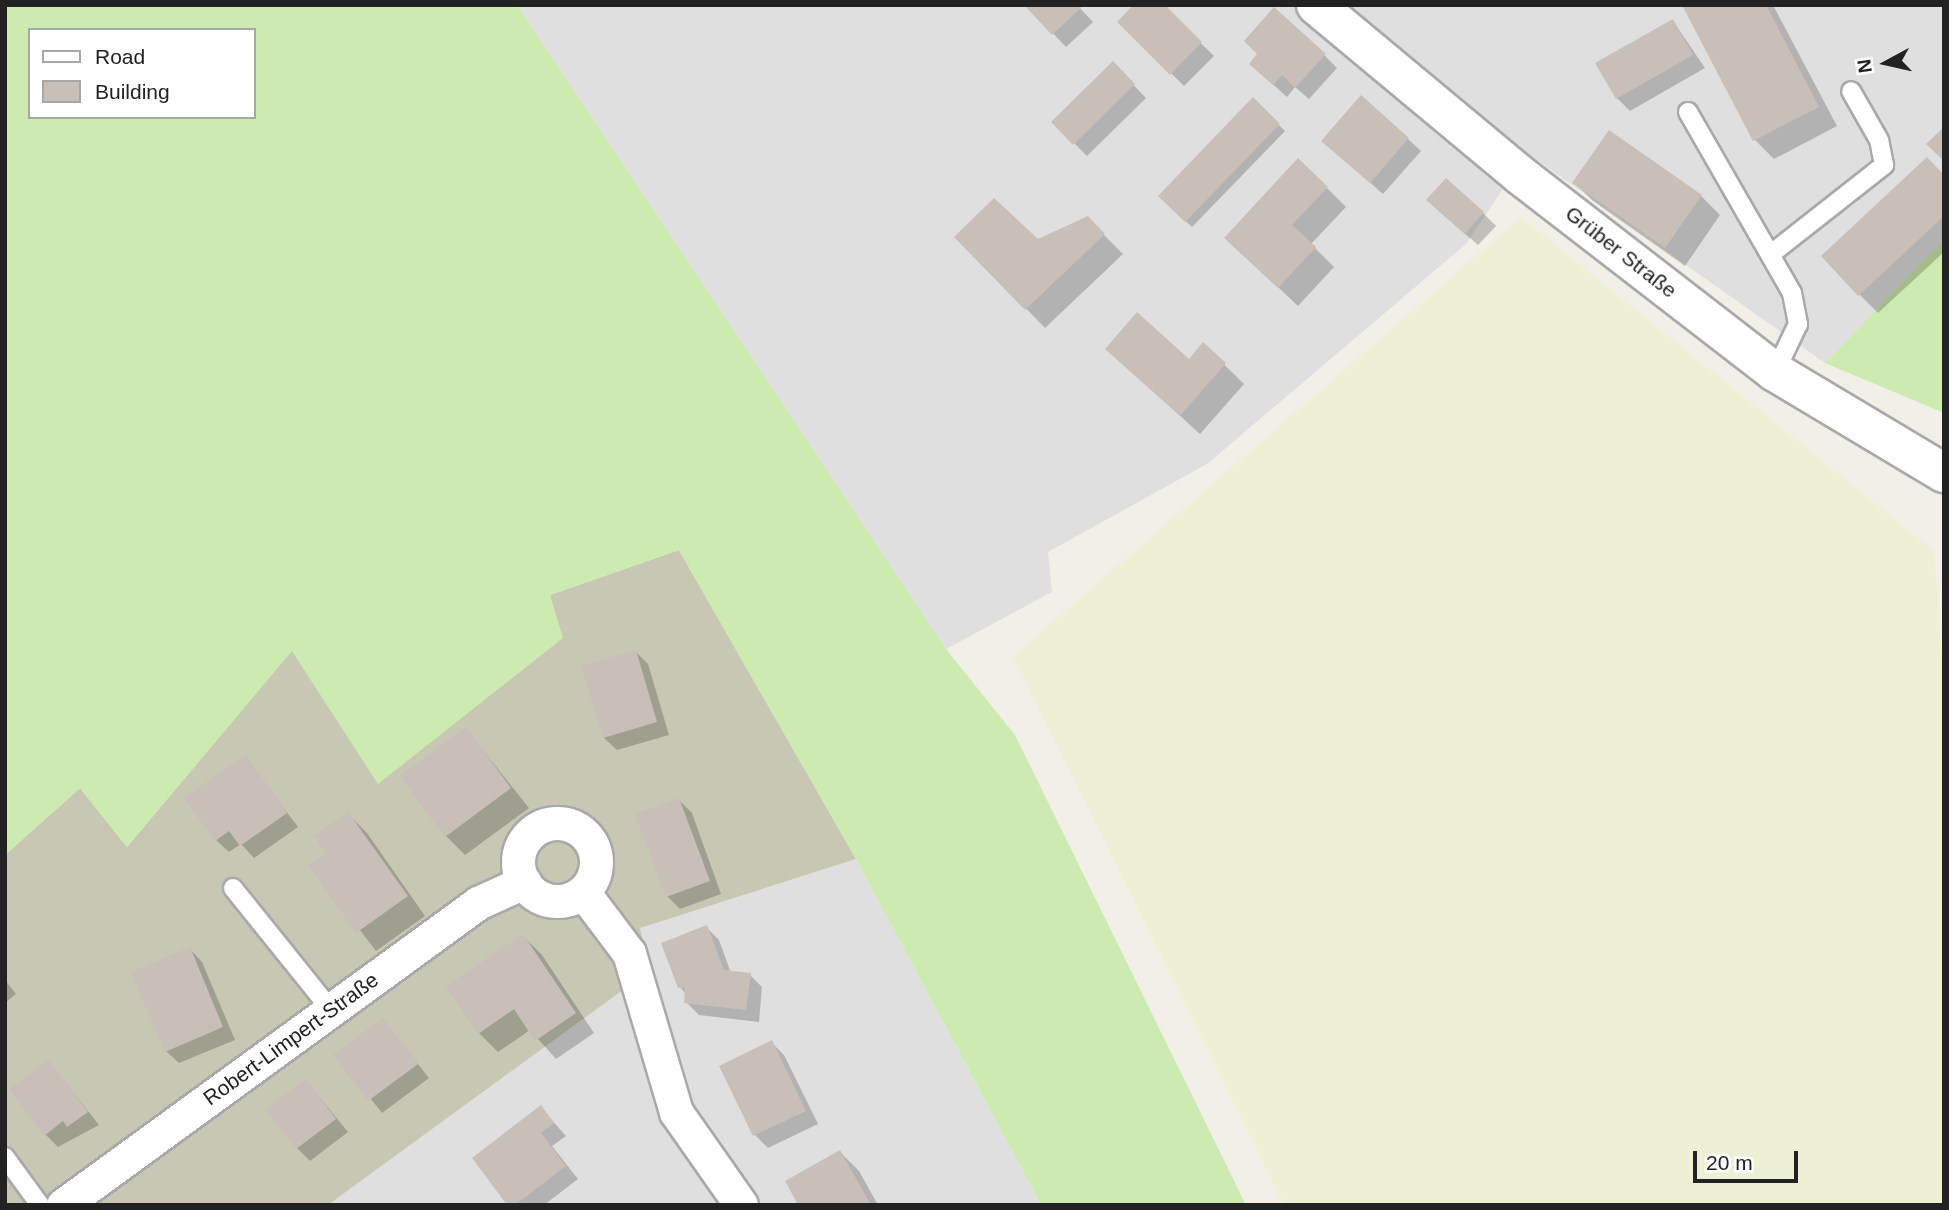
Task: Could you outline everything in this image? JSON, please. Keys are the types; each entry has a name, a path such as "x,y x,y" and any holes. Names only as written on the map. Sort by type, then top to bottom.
{"street":[{"name":"Grüber Straße","path":"1316,5 1520,174 1775,372 1944,473"},
{"path":"570,824 583,831 596,855 592,881 583,892 558,902 544,900 524,882 518,870 523,843 543,825 570,824"},
{"name":"Robert-Limpert-Straße","path":"63,1205 478,903 524,882"},
{"path":"583,892 629,953 676,1112 741,1205"}],"lane":[{"path":"1771,254 1884,165 1879,140 1851,91"},
{"path":"1688,112 1792,293 1798,324 1775,372"},
{"path":"233,888 331,1010"},
{"path":"5,1157 40,1205"}],"shaded area":[{"path":"517,5 1944,5 1944,239 1825,363 1527,153 1466,244 1207,464 1048,552 1052,592 946,649"},
{"path":"1521,217 1934,551 1944,684 1944,1205 1284,1205 1013,656"},
{"path":"679,550 856,859 640,928 649,971 328,1205 5,1205 5,855 80,788 127,847 292,650 378,783 550,595"},
{"path":"856,859 1041,1205 328,1205 649,971 639,928"}],"green space":[{"path":"5,5 517,5 946,649 1015,735 1246,1205 1041,1205 856,859 679,550 550,595 563,638 378,784 292,651 127,847 80,788 5,855"},
{"path":"1944,239 1944,413 1825,363"}],"building":[{"path":"1024,5 1079,5 1081,8 1052,35"},
{"path":"1133,5 1165,5 1202,42 1170,75 1117,22"},
{"path":"1682,5 1766,5 1819,107 1753,141"},
{"path":"1274,7 1326,54 1295,88 1282,75 1273,85 1249,64 1257,54 1244,41"},
{"path":"1673,19 1693,55 1616,99 1595,63"},
{"path":"1113,61 1135,84 1073,145 1051,122"},
{"path":"1361,95 1409,138 1370,183 1321,141"},
{"path":"1253,97 1280,124 1185,222 1158,196"},
{"path":"1944,127 1944,161 1926,144"},
{"path":"1609,130 1702,195 1665,248 1572,183"},
{"path":"1927,157 1944,175 1944,216 1858,296 1821,256"},
{"path":"1298,158 1328,187 1292,225 1316,247 1278,288 1224,238"},
{"path":"1446,178 1484,212 1465,234 1426,200"},
{"path":"994,198 1038,239 1088,216 1105,234 1025,310 954,237"},
{"path":"1137,312 1189,359 1203,342 1226,363 1180,416 1105,349"},
{"path":"636,650 657,722 603,738 581,666"},
{"path":"466,727 511,788 445,837 400,776"},
{"path":"246,755 287,813 240,846 229,831 215,841 184,798"},
{"path":"679,798 710,881 666,897 635,814"},
{"path":"348,812 408,896 356,933 308,865 326,853 314,836"},
{"path":"707,925 724,970 751,973 746,1010 684,1003 685,987 678,988 661,943"},
{"path":"523,934 576,1013 535,1041 514,1009 478,1034 446,986"},
{"path":"190,947 223,1027 165,1052 131,972"},
{"path":"383,1018 418,1064 368,1101 333,1055"},
{"path":"772,1040 806,1111 753,1136 719,1066"},
{"path":"49,1060 88,1112 67,1127 63,1121 44,1136 9,1089"},
{"path":"306,1079 336,1119 296,1149 266,1109"},
{"path":"541,1105 554,1123 541,1133 566,1166 515,1205 507,1205 472,1158"},
{"path":"840,1150 871,1205 798,1205 785,1181"}]}
